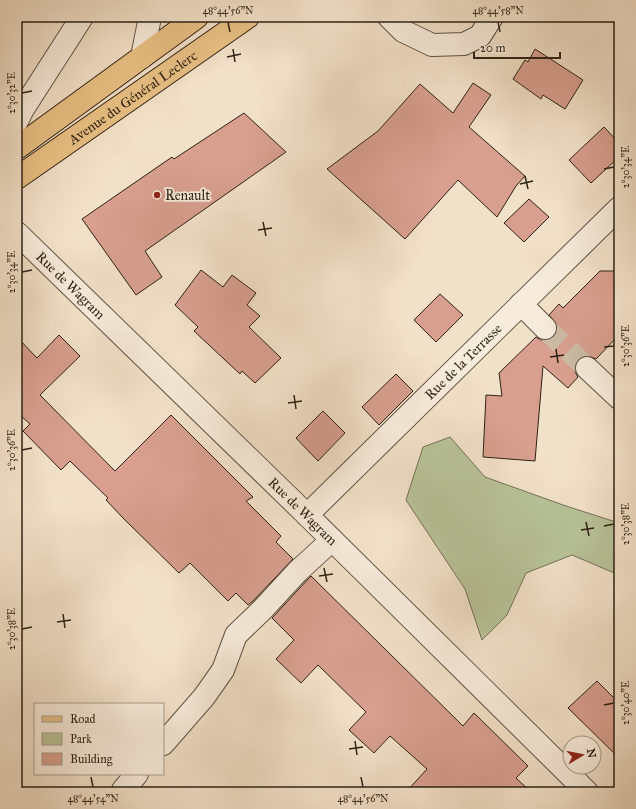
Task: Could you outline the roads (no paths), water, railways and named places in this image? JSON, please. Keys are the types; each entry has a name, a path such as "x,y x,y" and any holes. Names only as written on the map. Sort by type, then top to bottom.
{"main road":[{"name":"Avenue du Général Leclerc","path":"17,148 197,17"},
{"name":"Avenue du Général Leclerc","path":"17,178 248,17"}],"street":[{"path":"17,122 23,109 82,17"},
{"path":"142,57 150,17"},
{"path":"390,17 403,31 432,45 464,44 480,36 492,17"},
{"name":"Rue de la Terrasse","path":"308,516 619,208"},
{"name":"Rue de Wagram","path":"17,233 308,516 587,792"},
{"path":"522,304 545,328"},
{"path":"587,368 619,398"},
{"path":"164,743 204,697 223,670 236,635 262,610 298,571 332,540"},
{"path":"125,792 123,790 136,775"}],"tunnel":[{"path":"545,328 587,368"}],"place":[{"name":"Renault","path":"157,195"}]}
